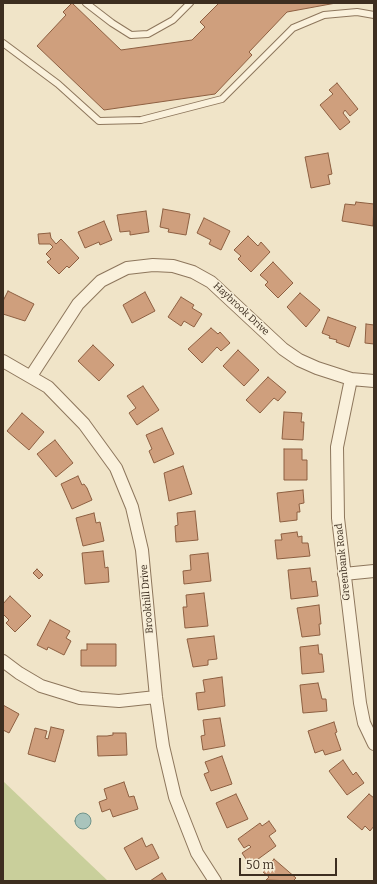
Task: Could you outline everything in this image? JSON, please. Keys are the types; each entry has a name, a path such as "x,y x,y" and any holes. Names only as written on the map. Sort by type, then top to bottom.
{"street":[{"name":"Haybrook Drive","path":"31,376 78,304 101,281 127,268 153,265 173,266 193,272 212,282 283,349 317,368 352,379 374,381"},
{"name":"Brookhill Drive","path":"3,361 48,387 84,424 116,468 132,507 142,550 156,697 163,746 175,797 197,853 215,881"},
{"name":"Greenbank Road","path":"352,379 337,447 338,518 360,703 364,723 374,744"},
{"path":"344,574 374,571"},
{"path":"3,661 19,673 41,686 80,698 119,701 156,697"}],"lane":[{"path":"86,3 112,23 131,35 148,34 167,24 190,3"},
{"path":"3,43 58,84 99,121 141,120 222,99 293,28 324,15 357,12 374,15"}],"green space":[{"path":"3,781 108,881 3,881"}],"water":[{"path":"83,813 89,815 91,821 89,827 83,829 77,827 75,821 77,815"}],"building":[{"path":"72,3 121,50 192,40 205,27 200,22 219,3 336,3 287,12 249,52 252,55 215,94 104,110 37,46 66,15 63,12"},
{"path":"337,83 358,109 350,116 345,110 343,113 350,122 340,130 320,105 333,94 329,90"},
{"path":"328,153 332,174 328,175 330,184 311,188 305,157"},
{"path":"356,202 374,204 373,226 342,221 345,204 355,205"},
{"path":"163,209 190,214 186,235 168,232 169,229 160,227"},
{"path":"146,211 149,232 130,235 130,231 120,232 117,215"},
{"path":"204,218 230,231 221,250 209,244 211,240 197,233"},
{"path":"104,221 112,240 100,245 99,242 85,248 78,232"},
{"path":"50,233 51,238 56,244 61,239 79,258 69,268 67,266 59,274 47,262 51,259 46,254 53,247 50,244 39,244 38,234"},
{"path":"248,236 258,246 261,242 270,252 251,272 238,259 241,256 234,250"},
{"path":"273,262 293,283 278,298 265,285 268,282 260,275"},
{"path":"8,291 34,304 25,321 3,314 3,301"},
{"path":"145,292 155,311 132,323 123,305"},
{"path":"300,293 320,310 306,327 287,307"},
{"path":"181,297 194,305 192,308 202,314 194,327 184,321 181,326 168,317"},
{"path":"328,317 356,327 349,347 336,342 337,340 329,338 330,336 322,333"},
{"path":"366,324 374,325 374,344 365,343"},
{"path":"211,328 218,334 220,332 230,343 221,351 217,347 202,363 188,349"},
{"path":"93,345 114,365 99,381 78,361"},
{"path":"238,350 259,370 244,386 223,366"},
{"path":"268,377 286,392 278,401 274,398 260,413 246,400"},
{"path":"143,386 159,410 137,425 129,413 136,408 127,396"},
{"path":"284,412 302,413 301,422 304,422 303,440 282,439"},
{"path":"22,413 44,432 29,450 7,431"},
{"path":"162,428 174,454 154,463 149,451 152,449 146,435"},
{"path":"55,440 73,463 56,477 37,454"},
{"path":"284,449 302,449 302,460 307,460 307,480 284,480"},
{"path":"183,466 192,494 169,501 164,473"},
{"path":"78,476 82,485 84,484 87,488 92,500 72,509 61,484"},
{"path":"303,490 304,503 299,504 300,512 297,512 297,520 280,522 277,493"},
{"path":"195,511 198,540 176,542 175,526 178,525 177,513"},
{"path":"94,513 96,523 100,522 104,541 83,546 76,518"},
{"path":"297,532 298,537 302,536 302,543 308,543 310,556 277,559 275,540 282,540 281,534"},
{"path":"103,551 105,568 108,567 109,582 85,584 82,553"},
{"path":"208,553 211,581 184,584 183,571 191,570 190,555"},
{"path":"310,568 312,582 316,581 318,596 291,599 288,570"},
{"path":"37,569 43,575 39,579 33,573"},
{"path":"204,593 208,626 185,628 183,607 187,607 186,595"},
{"path":"10,596 31,616 15,632 6,623 9,620 3,614 3,604"},
{"path":"319,605 321,624 319,624 320,635 302,637 297,608"},
{"path":"50,620 70,631 66,638 71,641 64,655 48,647 47,650 37,645"},
{"path":"214,636 217,659 208,660 208,665 193,667 187,639"},
{"path":"87,644 116,644 116,666 81,666 81,650 87,650"},
{"path":"318,645 319,654 322,654 324,672 302,674 300,647"},
{"path":"222,677 225,706 198,710 196,693 205,692 203,680"},
{"path":"318,683 322,699 326,699 327,711 303,713 300,685"},
{"path":"3,705 19,714 9,733 3,730"},
{"path":"220,718 225,746 203,750 201,736 205,735 203,720"},
{"path":"334,722 337,732 335,733 341,750 325,755 323,750 315,753 308,731"},
{"path":"51,727 64,730 55,762 28,754 35,728 47,731 45,738 48,739"},
{"path":"113,733 126,733 127,755 98,756 97,736 113,735"},
{"path":"222,756 232,784 211,791 204,774 209,772 205,762"},
{"path":"343,760 353,775 356,772 364,783 347,795 329,771"},
{"path":"124,782 129,797 134,796 138,809 113,817 110,809 102,812 99,802 107,799 104,789"},
{"path":"236,794 248,819 227,828 216,803"},
{"path":"369,794 374,798 374,826 370,831 365,826 362,830 347,817"},
{"path":"269,821 276,831 269,836 276,846 250,865 242,853 251,847 249,845 244,848 238,839 260,823 262,826"},
{"path":"142,838 146,847 152,844 159,858 136,870 124,848"},
{"path":"274,859 296,878 293,881 266,880 269,877 263,872"},
{"path":"162,873 167,881 150,881"}]}
